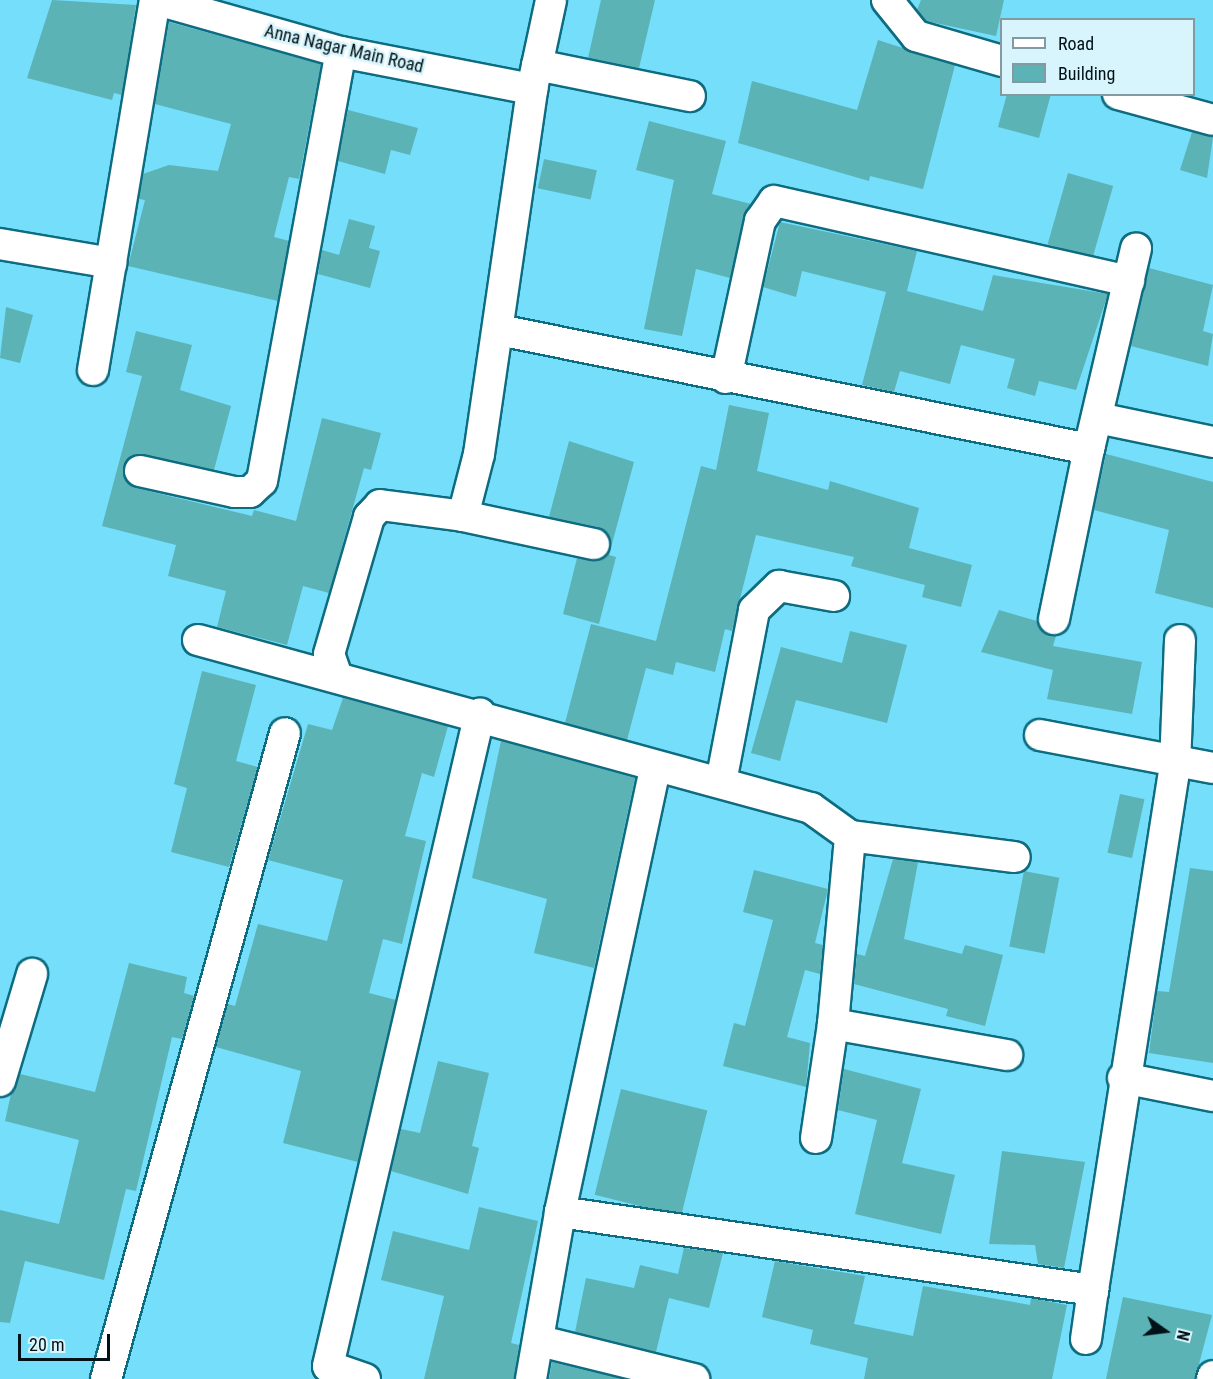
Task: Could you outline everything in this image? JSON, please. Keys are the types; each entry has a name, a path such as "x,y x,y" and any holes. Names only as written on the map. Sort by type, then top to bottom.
{"street":[{"name":"Anna Nagar Main Road","path":"156,0 341,52 690,96"},
{"path":"93,370 156,0"},
{"path":"463,516 499,330 534,77 550,0"},
{"path":"887,0 916,36 1000,60"},
{"path":"140,471 234,492 250,492 261,481 341,52"},
{"path":"1125,96 1213,120"},
{"path":"726,378 760,221 774,201 1129,281"},
{"path":"0,244 111,263"},
{"path":"1054,619 1089,449 1136,248"},
{"path":"499,330 726,378 1089,449"},
{"path":"1098,418 1213,442"},
{"path":"336,674 329,654 369,517 380,505 463,516 594,544"},
{"path":"721,782 754,610 779,586 834,596"},
{"path":"198,640 480,713 655,769 721,782 811,808 850,836 1015,857"},
{"path":"1086,1339 1123,1078 1175,765 1180,640"},
{"path":"365,1379 328,1366 480,713"},
{"path":"106,1379 285,733"},
{"path":"1040,735 1175,765 1213,768"},
{"path":"531,1379 540,1341 560,1212 655,769"},
{"path":"816,1138 833,1024 850,836"},
{"path":"0,1082 32,974"},
{"path":"833,1024 1007,1055"},
{"path":"1123,1078 1213,1096"},
{"path":"560,1212 1093,1290"},
{"path":"540,1341 694,1379"}],"building":[{"path":"52,0 136,5 122,95 114,93 112,100 27,78"},
{"path":"601,0 655,0 639,68 588,58"},
{"path":"921,0 1004,0 996,36 926,21 917,10"},
{"path":"169,22 321,64 299,179 289,177 274,237 289,241 278,301 128,266 145,200 139,199 143,174 169,165 218,171 231,124 155,104"},
{"path":"878,40 955,65 923,189 870,176 869,181 738,143 752,81 857,110"},
{"path":"1006,96 1050,96 1039,138 998,127"},
{"path":"348,110 418,128 410,155 391,150 385,174 338,161"},
{"path":"649,121 726,141 712,194 751,204 730,278 696,269 682,336 644,329 674,180 636,170"},
{"path":"1192,132 1213,137 1207,178 1180,170"},
{"path":"544,159 597,170 591,200 538,188"},
{"path":"1068,173 1113,186 1093,257 1048,244"},
{"path":"349,219 375,226 369,248 380,251 370,288 318,274 322,250 339,255"},
{"path":"780,222 917,251 907,291 983,311 993,275 1108,294 1076,390 1039,381 1035,396 1007,388 1015,359 961,345 950,384 900,371 894,392 862,385 886,292 802,271 796,297 763,287"},
{"path":"1149,268 1213,285 1203,331 1213,334 1208,366 1131,346"},
{"path":"6,307 33,315 20,363 0,358"},
{"path":"136,331 192,345 180,390 231,406 214,470 135,454 123,468 136,488 252,516 254,510 296,521 322,418 381,433 371,470 364,468 329,593 303,586 287,645 217,627 226,591 168,576 176,545 102,526 142,376 126,372"},
{"path":"729,405 769,413 757,471 828,490 830,481 919,508 909,548 972,565 961,607 922,597 925,585 851,566 854,557 756,535 732,631 725,629 715,672 676,662 673,675 646,668 627,740 565,723 591,624 656,641 701,466 716,470"},
{"path":"569,441 634,462 609,555 616,557 599,624 563,614 577,558 600,560 611,547 598,527 549,517"},
{"path":"1106,454 1213,482 1213,608 1155,593 1169,530 1094,510"},
{"path":"999,610 1037,621 1043,632 1056,636 1053,646 1142,662 1132,714 1047,699 1053,670 981,652"},
{"path":"850,631 907,645 887,723 796,700 780,761 751,753 781,647 842,663"},
{"path":"202,671 256,685 236,761 258,767 229,867 171,852 187,788 174,784"},
{"path":"343,698 448,726 434,777 422,773 405,836 426,841 402,944 383,939 369,993 396,1000 358,1162 283,1143 301,1071 216,1047 228,1004 235,1006 258,924 327,941 343,880 268,860 308,724 332,730"},
{"path":"501,741 635,778 594,968 534,953 547,899 472,878"},
{"path":"1120,794 1144,799 1132,858 1108,853"},
{"path":"893,859 918,862 904,939 962,954 965,945 1003,955 985,1026 946,1016 948,1009 854,984 857,954 865,956"},
{"path":"1190,868 1213,871 1213,1063 1149,1053 1157,991 1169,992"},
{"path":"754,870 828,889 815,943 823,945 820,974 805,970 787,1037 810,1043 806,1087 723,1066 734,1023 745,1026 773,920 743,912"},
{"path":"1024,871 1059,878 1045,953 1009,947"},
{"path":"129,963 187,977 184,993 194,996 182,1039 172,1037 136,1191 126,1189 104,1280 25,1261 10,1323 0,1322 0,1210 59,1224 79,1140 5,1121 11,1094 20,1074 95,1092"},
{"path":"438,1061 489,1073 472,1146 479,1148 468,1194 391,1171 401,1129 420,1133"},
{"path":"844,1069 921,1089 902,1163 955,1175 941,1234 855,1214 877,1120 838,1110"},
{"path":"621,1089 707,1111 681,1216 595,1195"},
{"path":"1002,1151 1085,1162 1064,1268 1038,1264 1035,1245 989,1244"},
{"path":"479,1207 538,1221 511,1343 519,1345 514,1379 424,1379 444,1296 381,1280 393,1231 469,1250"},
{"path":"684,1248 723,1253 709,1308 669,1298 656,1352 575,1332 586,1278 634,1288 640,1265 678,1274"},
{"path":"775,1261 865,1276 854,1324 913,1336 923,1286 1030,1305 1031,1298 1067,1305 1052,1379 864,1379 868,1358 810,1344 813,1330 762,1317"},
{"path":"1123,1297 1212,1315 1195,1379 1106,1379"},
{"path":"552,1362 622,1379 549,1379"}]}
